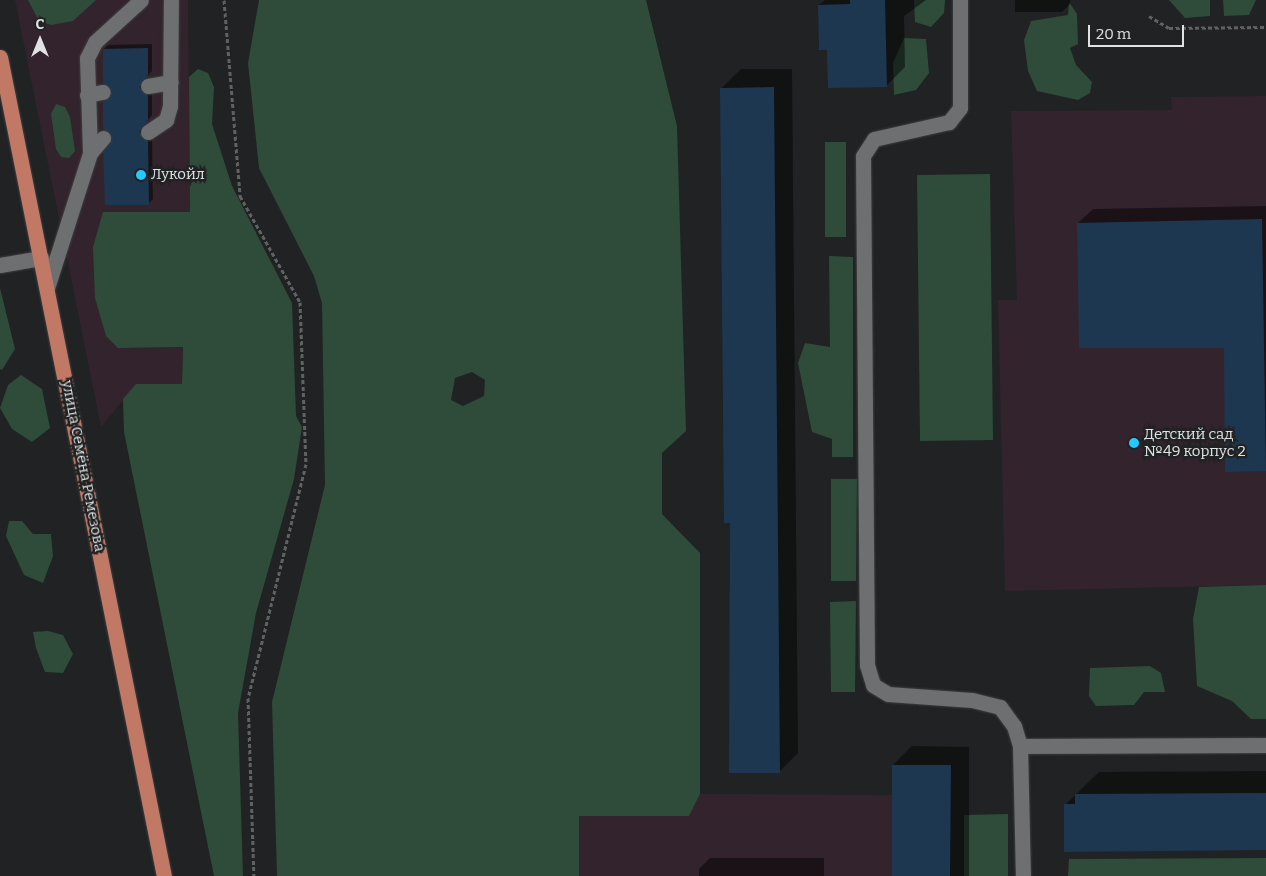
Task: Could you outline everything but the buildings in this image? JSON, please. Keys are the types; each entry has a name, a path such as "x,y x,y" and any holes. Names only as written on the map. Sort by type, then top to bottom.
{"main road":[{"name":"улица Семёна Ремезова","path":"0,57 164,876"}],"lane":[{"path":"47,288 90,153 87,58 96,42 141,0"},
{"path":"148,132 166,120 171,82 171,0"},
{"path":"960,0 960,108 949,122 874,140 863,156 867,665 873,685 888,694 972,700 1000,707 1014,726 1020,746 1023,876"},
{"path":"148,86 171,82"},
{"path":"87,95 102,92"},
{"path":"90,153 103,138"},
{"path":"0,265 41,258"},
{"path":"1020,746 1266,746"}],"path":[{"path":"224,0 240,196 300,302 306,464 248,698 254,876"},
{"path":"1149,16 1169,28 1266,27"}],"shaded area":[{"path":"15,0 188,0 190,212 103,212 118,348 183,347 182,384 136,384 101,427"},
{"name":"Детский сад №49 корпус 2","path":"1266,96 1266,585 1005,591 998,300 1017,300 1011,111 1172,110 1171,97"},
{"path":"700,794 892,795 892,876 579,876 579,816 689,816"}],"green space":[{"path":"28,0 96,0 73,21 51,25 39,21"},
{"path":"259,0 646,0 677,126 686,431 662,453 662,514 700,553 700,794 689,816 579,816 579,876 277,876 272,702 325,485 322,303 314,276 259,168 248,63","holes":["472,372 485,380 484,396 463,406 451,400 455,378"]},
{"path":"914,0 945,0 944,13 931,27 915,22"},
{"path":"1169,0 1210,0 1210,16 1185,18"},
{"path":"1223,0 1256,0 1249,15 1224,16"},
{"path":"1069,2 1077,14 1078,44 1070,48 1076,65 1092,82 1090,93 1078,100 1037,91 1028,71 1024,40 1031,21 1068,15"},
{"path":"904,38 926,39 929,73 916,90 894,95 893,63"},
{"path":"198,69 208,73 214,87 212,124 232,186 292,303 296,416 302,427 294,479 256,613 238,713 243,876 214,876 124,432 123,399 136,384 182,384 183,347 118,348 106,336 95,298 93,247 103,212 190,212 189,77"},
{"path":"56,104 65,107 70,117 75,151 69,158 61,157 56,149 51,114"},
{"path":"825,142 846,142 846,237 825,237"},
{"path":"990,174 993,440 920,441 917,175"},
{"path":"829,256 853,257 853,457 832,457 832,439 812,432 798,363 805,343 830,347"},
{"path":"0,288 15,349 2,370 0,369"},
{"path":"21,375 42,389 50,428 32,442 12,429 0,408 8,385"},
{"path":"831,479 857,479 856,581 831,581"},
{"path":"9,521 22,521 33,534 51,534 53,556 43,583 24,575 6,536"},
{"path":"1266,585 1266,719 1251,719 1232,701 1197,686 1193,619 1199,587"},
{"path":"856,601 855,692 831,692 830,602"},
{"path":"48,631 63,635 73,654 63,673 45,672 36,648 33,632"},
{"path":"1150,666 1161,673 1165,692 1144,692 1134,705 1096,706 1089,696 1090,668"},
{"path":"1008,814 1008,876 964,876 964,815"},
{"path":"1266,858 1266,876 1068,876 1069,859"}],"place":[{"name":"Лукойл","path":"141,175"},
{"name":"Детский сад №49 корпус 2","path":"1134,443"}]}
